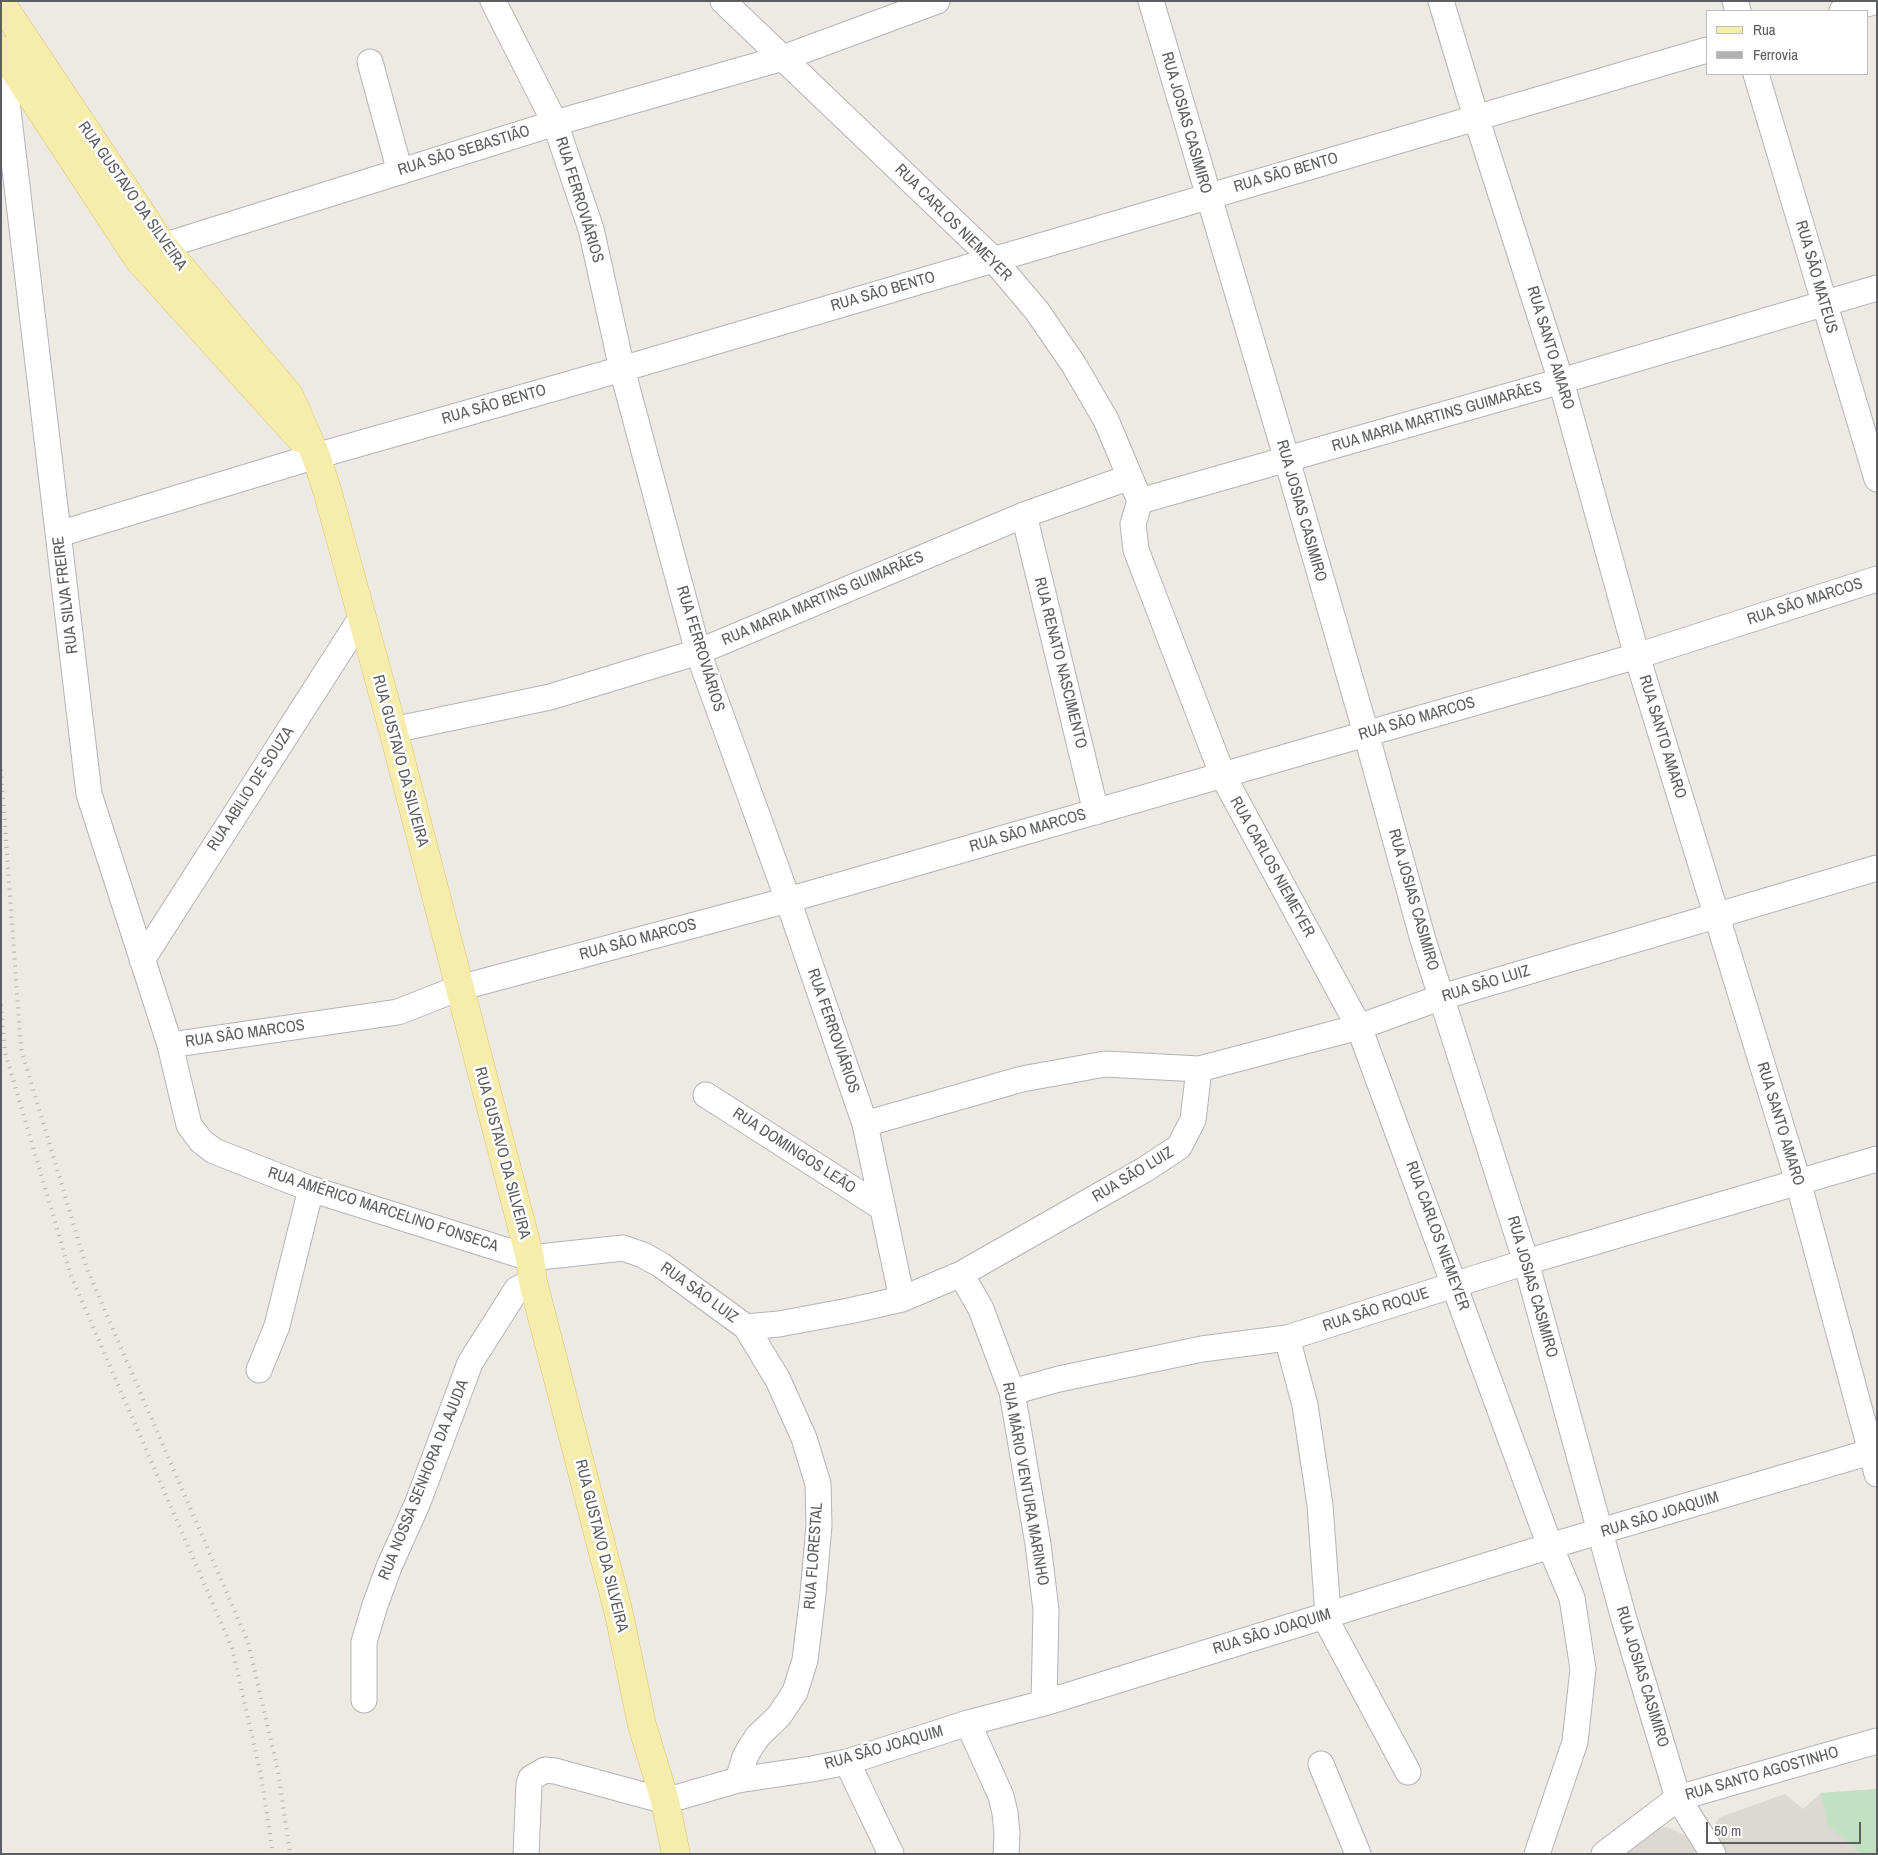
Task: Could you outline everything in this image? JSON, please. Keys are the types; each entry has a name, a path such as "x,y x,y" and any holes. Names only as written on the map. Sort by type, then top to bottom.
{"main road":[{"name":"RUA GUSTAVO DA SILVEIRA","path":"6,3 163,246 289,395 316,456 393,730 619,1614 642,1725 665,1801 676,1854"},
{"name":"RUA GUSTAVO DA SILVEIRA","path":"1,51 139,260 316,456"}],"street":[{"name":"RUA FERROVIÁRIOS","path":"493,1 554,123 591,229 622,369 698,652 788,900 865,1124 902,1299"},
{"name":"RUA CARLOS NIEMEYER","path":"723,1 993,259 1037,311 1074,365 1106,420 1140,500 1133,524 1136,550 1223,776 1359,1027 1550,1546 1572,1598 1583,1669 1575,1742 1537,1854"},
{"name":"RUA SÃO SEBASTIÃO","path":"163,246 554,123 783,58 937,1"},
{"name":"RUA JOSIAS CASIMIRO","path":"1151,1 1207,196 1287,460 1366,733 1423,940 1526,1262 1600,1533 1678,1798 1713,1854"},
{"name":"RUA SANTO AMARO","path":"1441,1 1561,382 1637,656 1798,1181 1874,1459"},
{"path":"1846,10 1877,1"},
{"name":"RUA SÃO BENTO","path":"59,534 316,456 622,369 1706,50"},
{"name":"RUA SILVA FREIRE","path":"1,51 89,794 170,1045 189,1125"},
{"path":"370,62 400,172"},
{"name":"RUA SÃO MATEUS","path":"1756,75 1877,479"},
{"name":"RUA MARIA MARTINS GUIMARÃES","path":"1140,500 1561,382 1877,288"},
{"name":"RUA MARIA MARTINS GUIMARÃES","path":"393,730 550,697 698,652 1024,515 1130,477"},
{"name":"RUA RENATO NASCIMENTO","path":"1024,515 1096,812"},
{"name":"RUA SÃO MARCOS","path":"170,1045 398,1012 459,988 788,900 1637,656 1877,579"},
{"name":"RUA ABILIO DE SOUZA","path":"142,960 361,618"},
{"name":"RUA SÃO LUIZ","path":"531,1270 623,1248 644,1255 661,1265 746,1327 796,1321 902,1299 961,1274 1144,1170 1179,1148 1193,1120 1199,1069 1359,1027 1442,997 1877,868"},
{"path":"865,1124 1022,1079 1104,1064 1199,1069"},
{"name":"RUA DOMINGOS LEÃO","path":"706,1095 882,1207"},
{"name":"RUA AMÉRICO MARCELINO FONSECA","path":"189,1125 201,1142 214,1151 531,1270"},
{"name":"RUA SÃO ROQUE","path":"1012,1392 1059,1379 1202,1349 1286,1338 1526,1262 1877,1159"},
{"path":"259,1370 277,1326 311,1189"},
{"name":"RUA NOSSA SENHORA DA AJUDA","path":"364,1700 364,1642 389,1566 418,1502 470,1363 531,1270"},
{"name":"RUA MÁRIO VENTURA MARINHO","path":"961,1274 981,1309 1012,1392 1038,1544 1046,1610 1044,1703"},
{"name":"RUA FLORESTAL","path":"738,1780 745,1757 750,1748 758,1736 779,1716 795,1692 805,1660 814,1594 819,1524 818,1484 804,1438 778,1380 746,1327"},
{"path":"1286,1338 1306,1414 1320,1505 1326,1616 1408,1772"},
{"name":"RUA SÃO JOAQUIM","path":"665,1801 738,1780 847,1762 968,1723 1044,1703 1550,1546 1874,1459"},
{"path":"968,1723 1000,1796 1005,1814 1007,1833 1006,1854"},
{"name":"RUA SANTO AGOSTINHO","path":"1604,1854 1678,1798 1877,1741"},
{"path":"847,1762 891,1854"},
{"path":"1321,1764 1358,1854"},
{"path":"526,1854 527,1791 531,1778 537,1773 545,1770 555,1771 665,1801"}],"shaded area":[{"path":"1877,1789 1877,1854 1623,1854 1655,1828 1667,1827 1693,1839 1710,1831 1720,1817 1785,1794 1803,1809 1821,1793"}],"green space":[{"path":"1877,1789 1877,1854 1862,1854 1828,1825 1821,1793"}],"railway":[{"path":"1,770 21,1049 87,1269 248,1642 278,1771 290,1854"},
{"path":"1,1005 5,1052 71,1276 232,1648 261,1775 273,1854"}]}
